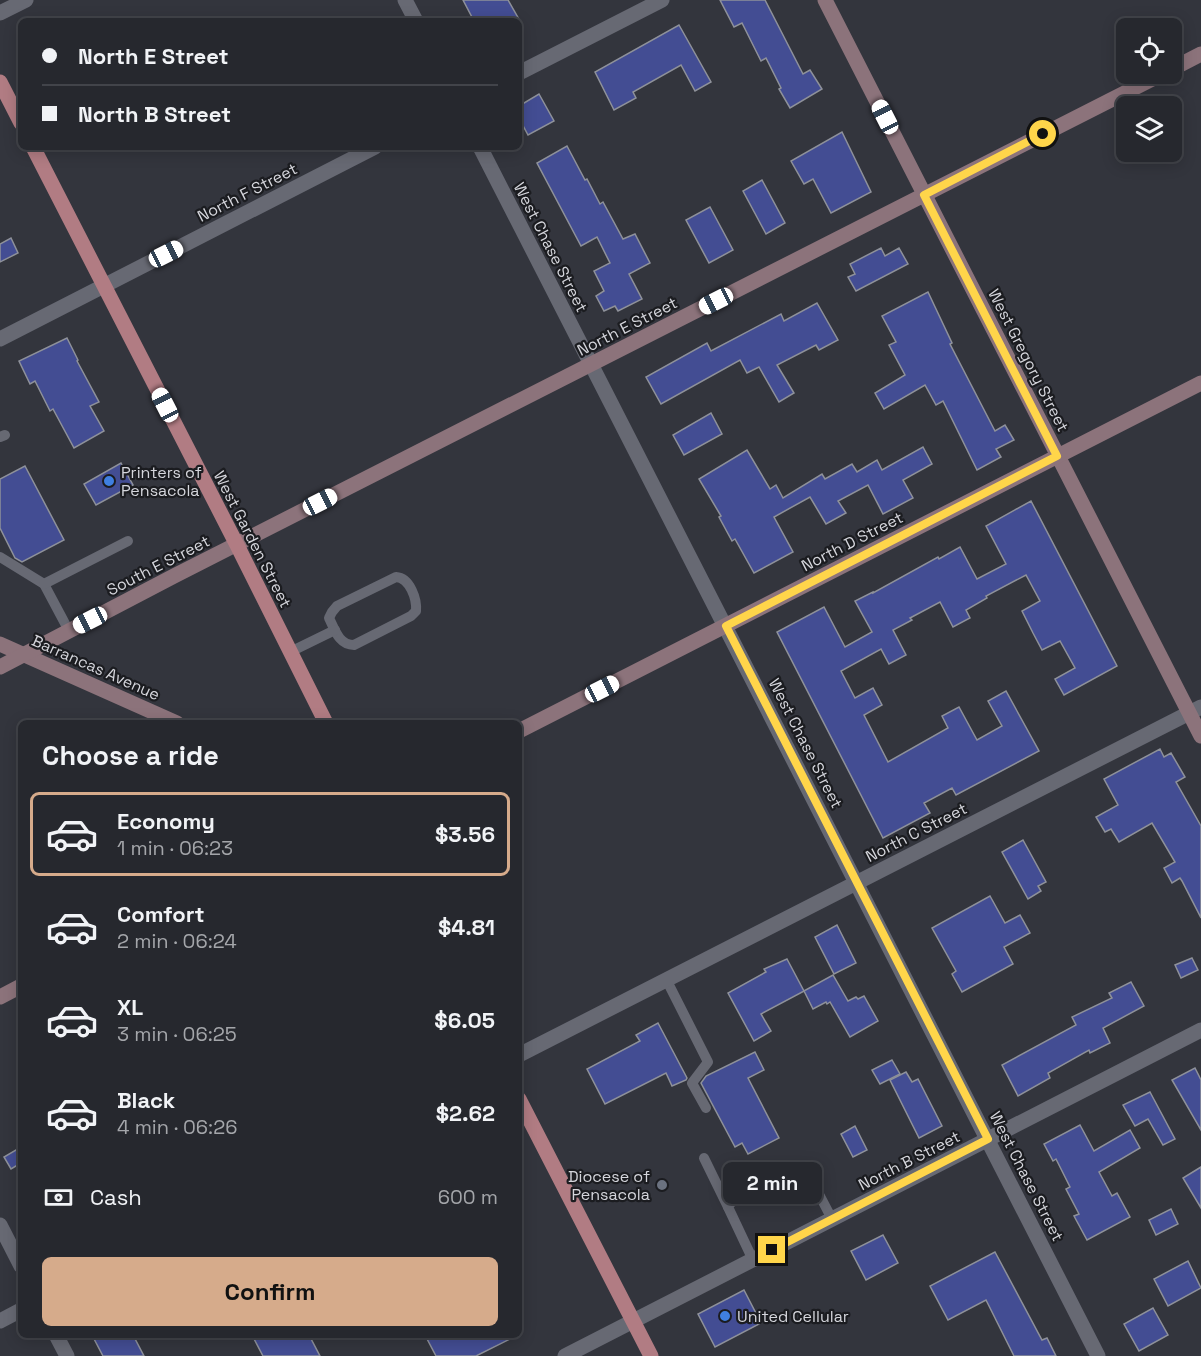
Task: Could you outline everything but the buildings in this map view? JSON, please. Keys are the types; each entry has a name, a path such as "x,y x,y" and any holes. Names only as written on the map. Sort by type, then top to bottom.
{"main road":[{"path":"0,82 18,117"},
{"name":"West Garden Street","path":"35,150 324,720"},
{"path":"522,1105 651,1356"}],"street":[{"path":"0,13 26,0"},
{"path":"405,0 414,18"},
{"path":"522,71 663,0"},
{"name":"West Gregory Street","path":"825,0 1057,456 1195,710 1201,736"},
{"path":"1182,64 1201,54"},
{"name":"North E Street","path":"237,545 1142,84"},
{"name":"North F Street","path":"0,339 369,150"},
{"name":"West Chase Street","path":"482,150 1098,1356"},
{"name":"North D Street","path":"522,729 1201,382"},
{"name":"South E Street","path":"0,667 237,545"},
{"name":"Barrancas Avenue","path":"0,644 170,720"},
{"name":"North C Street","path":"522,1053 1195,710"},
{"path":"0,996 18,987"},
{"name":"North B Street","path":"565,1356 1201,1030"},
{"path":"0,1225 18,1260"},
{"path":"0,1321 18,1312"},
{"path":"58,1338 67,1356"}],"lane":[{"path":"44,584 128,542"},
{"path":"0,557 44,584 69,631"},
{"path":"396,577 406,581 417,602 416,611 411,615 354,645 347,645 341,641 335,630 329,618 338,606 396,577"},
{"path":"290,652 335,630"},
{"path":"666,980 708,1062 692,1083 706,1108"},
{"path":"704,1158 753,1260"},
{"path":"729,1207 733,1200 798,1171 805,1172 811,1179 832,1219"}],"place":[{"name":"Printers of Pensacola","path":"109,481"},
{"name":"Diocese of Pensacola","path":"662,1185"},
{"name":"United Cellular","path":"725,1316"}],"route":[{"path":"772,1250 988,1139 726,626 1057,456 924,195 1043,134"}]}
